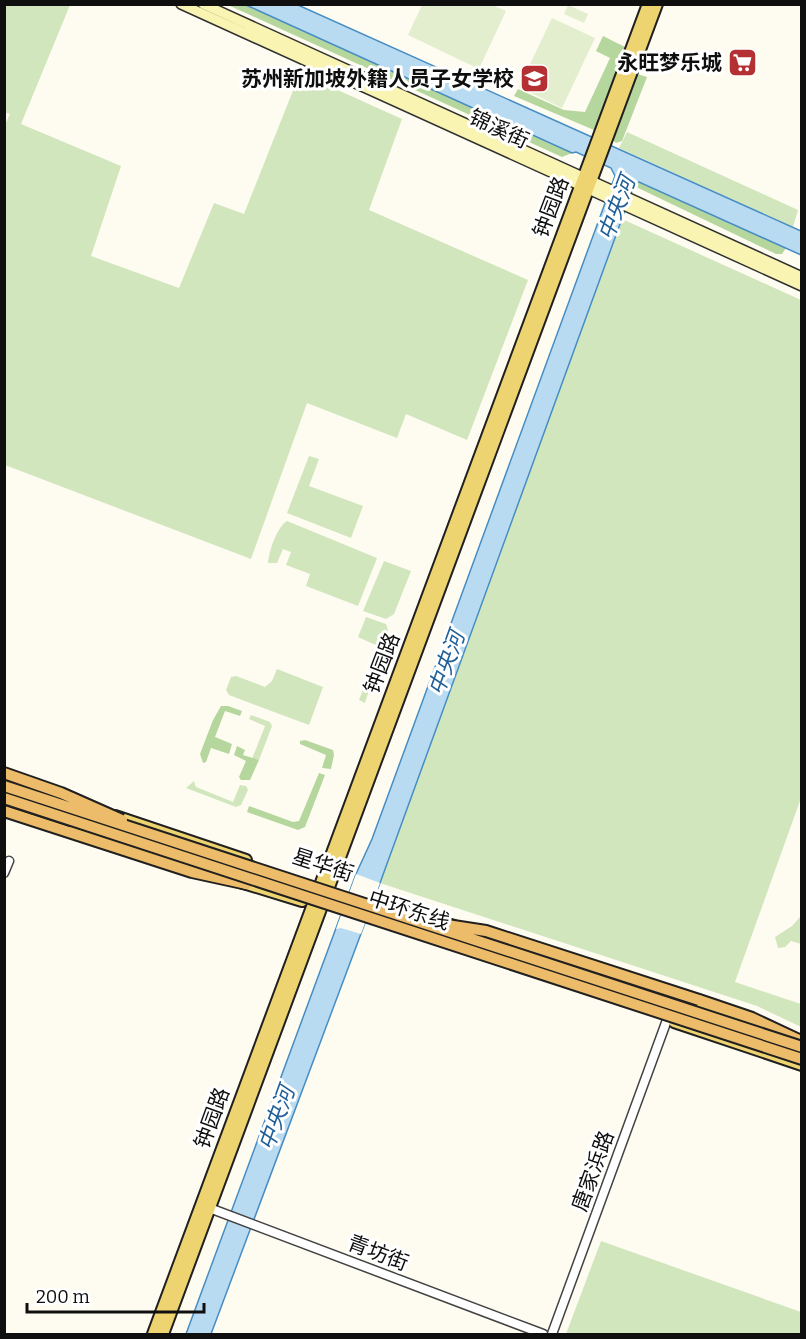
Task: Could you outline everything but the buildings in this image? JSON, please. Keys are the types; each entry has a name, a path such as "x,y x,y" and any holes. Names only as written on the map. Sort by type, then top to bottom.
{"highway":[{"path":"4,773 102,810 155,836"},
{"name":"中环东线","path":"4,786 801,1043"},
{"name":"中环东线","path":"4,798 801,1059"},
{"path":"4,811 192,872 246,884"},
{"path":"416,920 486,931 752,1018 801,1043"}],"main road":[{"name":"锦溪街","path":"203,4 586,183"},
{"name":"钟园路","path":"604,138 648,4"},
{"name":"钟园路","path":"163,1335 206,1207 324,886 586,183 657,4"},
{"name":"锦溪街","path":"184,5 607,192 801,286"},
{"name":"锦溪街","path":"629,203 801,277"},
{"name":"星华街","path":"4,778 324,886 485,936 801,1043"},
{"name":"星华街","path":"4,803 801,1065"},
{"name":"钟园路","path":"153,1335 206,1207"}],"street":[{"path":"4,873 9,861"},
{"name":"唐家浜路","path":"552,1335 667,1020"},
{"name":"青坊街","path":"206,1207 543,1335"}],"green space":[{"path":"5,4 70,5 21,124 121,166 91,256 179,288 214,203 244,214 300,73 402,119 369,210 528,280 467,440 406,414 397,438 307,403 251,559 5,465 4,127 10,114 4,112"},
{"path":"228,5 246,5 572,153 562,157"},
{"path":"422,5 492,5 506,11 479,69 408,35"},
{"path":"568,5 588,14 584,23 564,14"},
{"path":"552,18 595,38 562,108 519,87"},
{"path":"603,36 631,50 601,133 514,96 518,89 564,110 585,112 610,58 596,51"},
{"path":"637,74 647,77 622,141 616,143 611,139"},
{"path":"627,132 798,210 793,227 619,148"},
{"path":"639,182 786,248 782,254 776,254 634,186"},
{"path":"622,219 801,300 801,798 735,982 801,1004 801,1027 757,1006 380,883"},
{"path":"309,456 319,459 309,486 363,506 351,538 287,513"},
{"path":"287,521 377,558 358,606 306,586 310,574 286,565 291,552 283,549 277,563 268,563 274,540 280,528"},
{"path":"384,561 411,571 394,614 386,619 363,611"},
{"path":"366,617 386,624 388,630 365,703 359,700 380,647 358,637"},
{"path":"277,669 323,687 309,725 229,695 226,690 231,677 236,676 265,687 272,681"},
{"path":"221,706 242,711 240,716 225,711 215,737 232,744 229,754 211,748 206,762 203,763 200,754"},
{"path":"251,715 270,722 272,726 259,760 252,759 265,726 249,719"},
{"path":"305,740 333,750 331,769 322,768 326,755 300,744 300,741"},
{"path":"237,746 245,750 243,755 259,760 250,780 241,780 239,777 246,761 234,755"},
{"path":"319,773 325,775 305,827 298,830 247,812 249,806 293,822 299,821"},
{"path":"194,781 196,787 233,802 240,785 246,786 248,790 241,805 236,807 186,788"},
{"path":"801,916 801,944 791,941 785,947 778,948 775,937 792,926"},
{"path":"601,1241 801,1312 801,1334 566,1334"}],"water":[{"name":"中央河","path":"246,5 298,5 801,231 801,255 639,182 635,183 380,883 211,1334 186,1334 356,874 372,839 615,176 611,168 576,152 572,153"}],"pier":[{"path":"356,874 380,883 361,934 341,928 336,929"}],"place":[{"name":"永旺梦乐城","path":"743,63"},
{"name":"苏州新加坡外籍人员子女学校","path":"535,79"}]}
